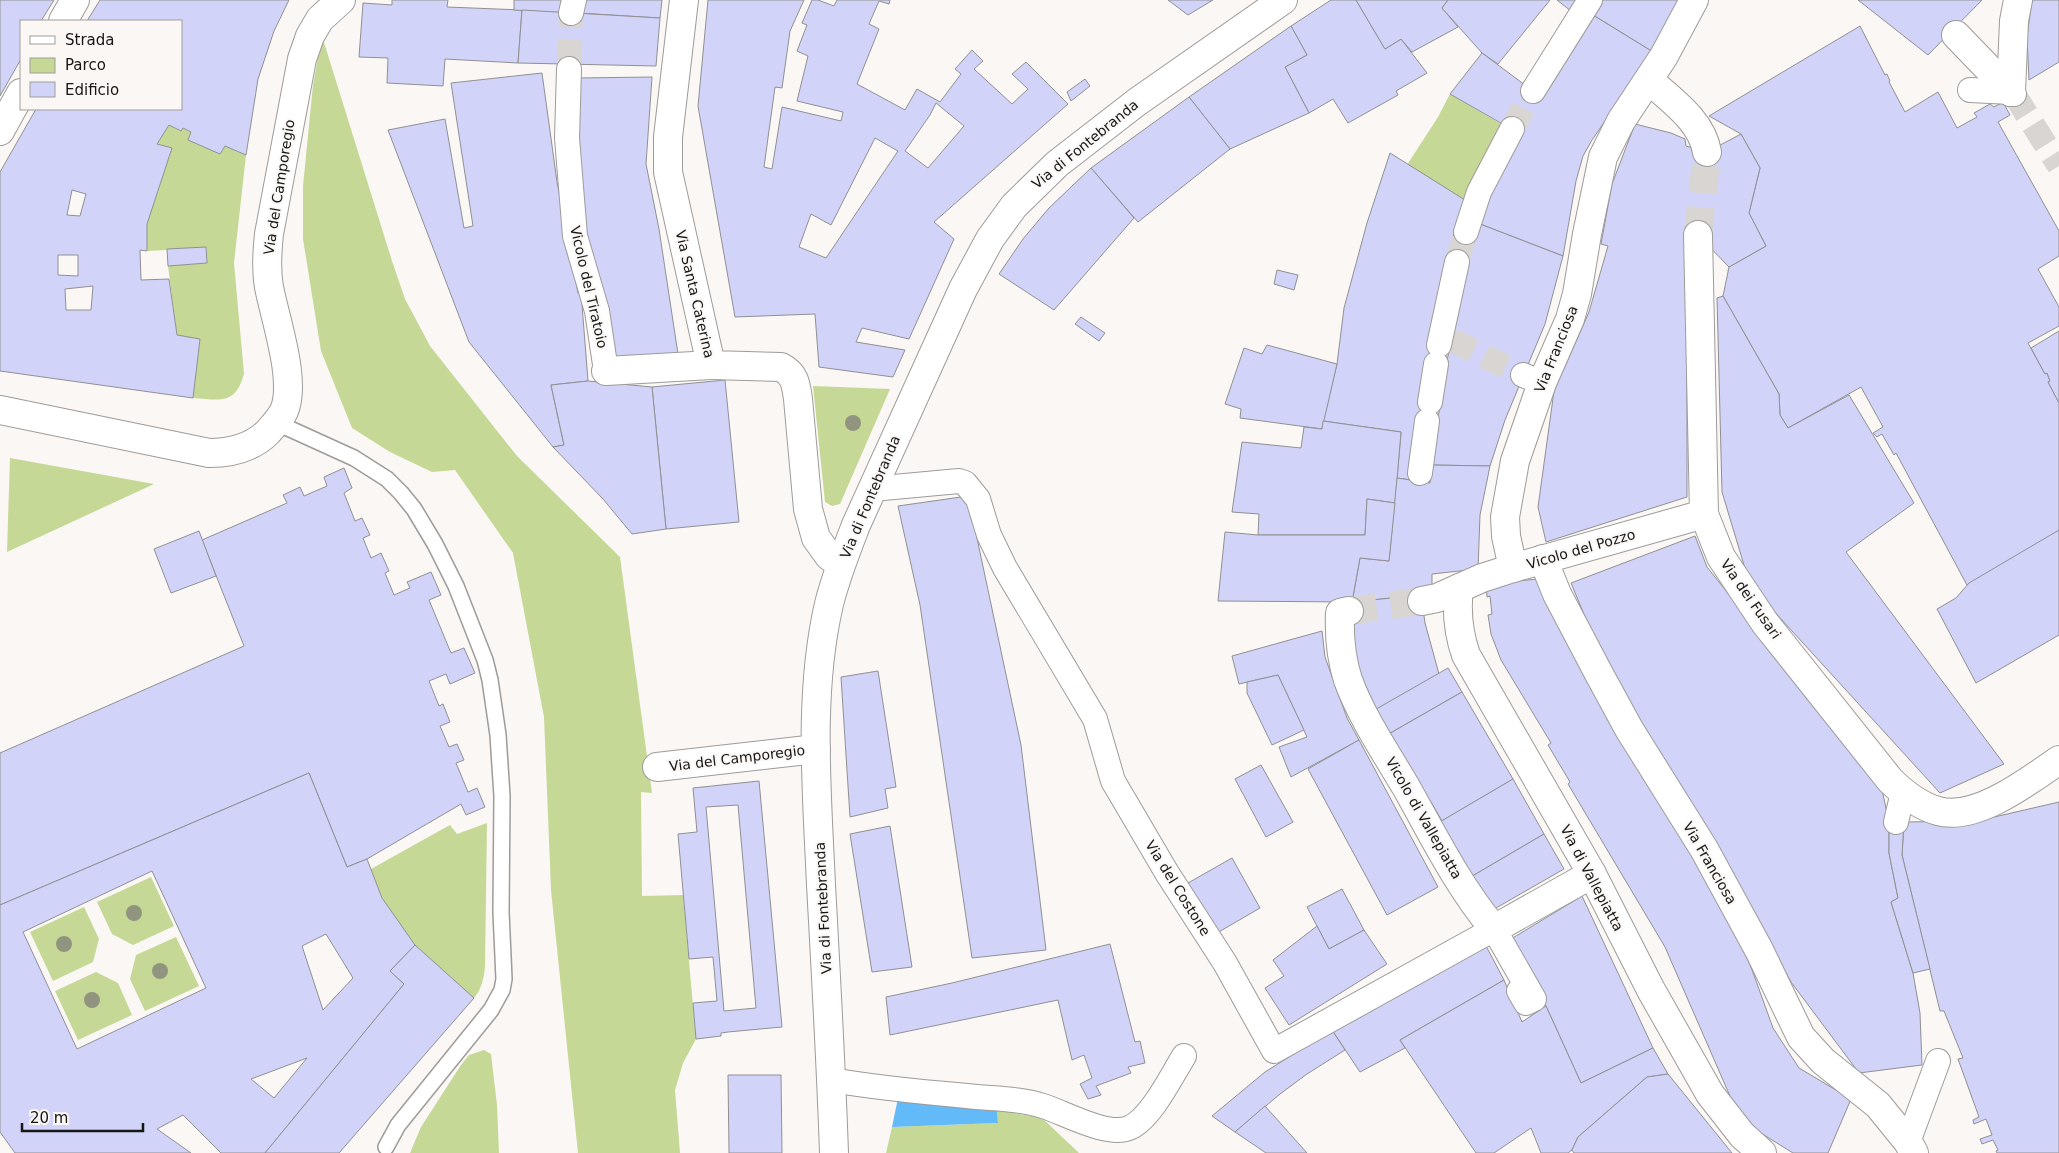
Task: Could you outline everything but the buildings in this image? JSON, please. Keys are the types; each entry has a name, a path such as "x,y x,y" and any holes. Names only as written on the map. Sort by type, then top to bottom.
{"street":[{"path":"64,20 75,0"},
{"name":"Via del Camporegio","path":"0,410 209,453 228,452 246,447 266,434 277,423 285,409 288,378 267,272 269,234 302,59 310,36 320,19 341,0"},
{"name":"Via Santa Caterina","path":"684,0 668,137 668,172 711,365 781,367 793,377 796,383 798,399 808,509 816,538 830,556 841,564"},
{"path":"1533,91 1590,0"},
{"name":"Via Franciosa","path":"1513,568 1506,536 1505,517 1509,491 1521,444 1532,379 1570,319 1577,294 1588,225 1603,157 1621,121 1649,80 1694,0"},
{"path":"2012,93 2014,21 2018,0"},
{"name":"Via di Fontebranda","path":"834,1153 816,749 819,668 826,620 841,564 872,489 963,289 990,239 1014,206 1057,164 1137,102 1279,2"},
{"path":"1956,35 2012,93"},
{"name":"Vicolo del Tiratoio","path":"569,68 567,138 575,236 597,311 606,371 711,365"},
{"path":"1649,80 1688,116 1700,132 1707,152"},
{"path":"1970,90 2012,93"},
{"path":"0,131 20,95"},
{"path":"1466,232 1480,192 1512,129"},
{"name":"Via dei Fusari","path":"1698,235 1704,514 1721,558 1765,623 1890,780 1903,792 1933,810 1953,812 1981,806 2023,784 2059,760"},
{"path":"1420,473 1428,412 1457,262"},
{"name":"Via del Costone","path":"872,489 959,481 965,483 972,490 978,499 990,536 1006,568 1095,719 1113,781 1167,873 1224,963 1274,1051 1592,874"},
{"name":"Vicolo del Pozzo","path":"1459,588 1513,568 1704,514"},
{"name":"Via Franciosa","path":"1543,559 1557,594 1602,680 1629,729 1704,849 1759,950 1800,1037 1823,1061 1878,1105 1911,1148"},
{"path":"1422,602 1437,598 1459,588"},
{"name":"Via di Vallepiatta","path":"1459,588 1456,605 1459,633 1466,655 1592,874 1651,990 1710,1094 1742,1135 1762,1153"},
{"name":"Vicolo di Vallepiatta","path":"1349,611 1340,613 1340,644 1343,662 1356,698 1450,864 1478,910 1494,929 1534,998 1526,1003 1519,991"},
{"name":"Via del Camporegio","path":"657,767 816,749"},
{"path":"1896,822 1903,792"},
{"path":"832,1080 884,1089 1040,1105 1089,1123 1110,1129 1120,1129 1129,1128 1150,1109 1184,1056"},
{"path":"1911,1148 1938,1061"}],"lane":[{"path":"277,423 354,458 387,479 414,509 435,544 456,586 485,660 494,703 501,781 501,938 504,979 502,990 491,1010 398,1125 386,1147"}],"green space":[{"path":"322,36 405,299 430,346 517,456 620,557 652,793 641,792 642,896 683,895 696,1039 683,1063 675,1090 680,1153 578,1153 551,890 544,717 513,553 455,470 432,472 390,452 352,428 321,351 303,239 303,186 313,85"},
{"path":"1450,94 1501,124 1465,200 1407,165 1438,117"},
{"path":"169,125 180,131 183,128 191,132 188,140 220,154 225,146 246,155 234,263 244,374 236,391 226,398 193,398 200,340 177,335 168,266 207,263 206,248 147,251 147,224 172,148 157,144"},
{"path":"813,386 890,389 840,504 832,506 825,502"},
{"path":"10,458 154,484 7,552"},
{"path":"487,823 485,966 481,987 474,998 415,945 382,898 371,869 450,825 457,834"},
{"path":"151,877 174,926 133,945 112,934 97,902"},
{"path":"84,907 99,939 93,962 53,981 30,932"},
{"path":"176,937 199,986 145,1011 130,979 136,955"},
{"path":"96,972 118,983 132,1015 78,1040 55,991"},
{"path":"484,1050 491,1054 497,1105 499,1153 410,1153 421,1127 461,1065 469,1055"},
{"path":"997,1110 1042,1118 1079,1153 886,1153 892,1127 998,1123"}],"water":[{"path":"898,1098 997,1110 998,1123 892,1127"}],"tunnel":[{"path":"569,63 571,13"},
{"path":"1512,129 1533,91"},
{"path":"2014,94 2059,166"},
{"path":"1698,235 1707,152"},
{"path":"1457,262 1466,232"},
{"path":"1452,340 1523,375"},
{"path":"1349,611 1422,601"}]}
